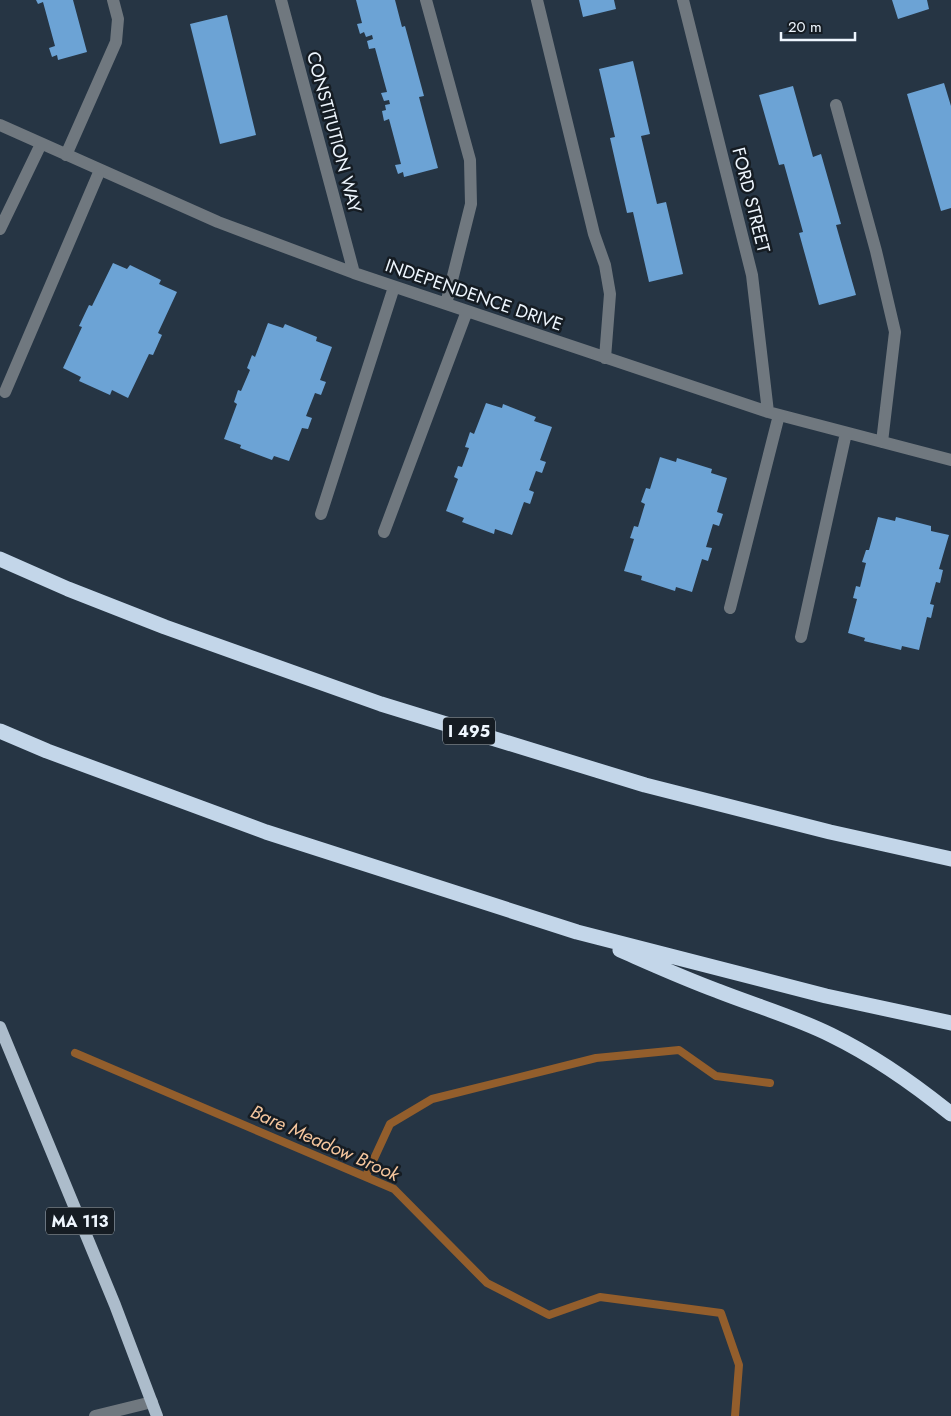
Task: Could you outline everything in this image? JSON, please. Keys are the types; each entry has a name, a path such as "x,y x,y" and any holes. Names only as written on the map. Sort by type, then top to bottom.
{"highway":[{"name":"I 495","path":"0,559 68,589 165,627 381,704 645,785 830,832 951,859"},
{"path":"0,731 47,751 266,832 578,932 826,996 951,1023"},
{"path":"578,932 692,981 773,1011 830,1035 867,1054 916,1086 951,1114"}],"main road":[{"name":"MA 113","path":"0,1027 115,1305 157,1416"}],"street":[{"path":"66,155 116,42 118,19 113,0"},
{"name":"CONSTITUTION WAY","path":"281,0 354,273"},
{"path":"426,0 470,160 472,204 446,304"},
{"path":"537,0 594,234 605,265 610,294 605,358"},
{"name":"FORD STREET","path":"683,0 752,275 773,414"},
{"path":"836,105 896,332 882,442"},
{"name":"INDEPENDENCE DRIVE","path":"0,125 218,222 354,273 773,414 951,460"},
{"path":"0,229 41,144"},
{"path":"5,392 100,170"},
{"path":"321,514 394,287"},
{"path":"384,532 467,312"},
{"path":"730,608 773,414"},
{"path":"801,637 846,433"},
{"path":"95,1416 152,1402"}],"building":[{"path":"36,0 73,0 87,52 58,60 57,55 52,57 49,48 55,46 43,2 38,4"},
{"path":"356,0 395,0 402,27 405,26 424,96 419,97 438,168 404,177 403,172 398,174 395,165 401,164 389,119 384,121 382,111 386,110 385,105 390,104 389,100 384,101 381,93 387,92 375,48 369,49 367,41 373,39 372,35 366,37 364,32 360,34 357,24 362,23"},
{"path":"579,0 614,0 616,9 583,17"},
{"path":"892,0 927,0 929,9 898,19"},
{"path":"227,15 256,135 220,144 190,24"},
{"path":"633,61 650,134 641,136 657,204 666,202 683,274 649,282 633,212 627,213 610,138 615,137 599,69"},
{"path":"944,83 951,106 951,208 941,211 907,94"},
{"path":"793,86 813,157 821,154 841,224 836,225 856,295 819,305 799,233 803,232 784,164 779,165 759,95"},
{"path":"113,263 127,269 130,265 161,280 159,284 177,292 158,333 162,335 153,355 149,354 128,398 112,390 110,395 79,381 81,377 63,368 82,327 79,326 89,305 92,306"},
{"path":"268,323 283,328 285,324 317,337 316,341 332,347 320,380 326,382 321,395 315,393 306,416 312,418 308,429 302,428 289,461 274,456 272,460 240,448 241,445 224,439 237,404 234,402 238,390 241,391 250,370 247,368 252,355 255,357"},
{"path":"486,403 502,408 503,404 536,417 534,421 552,427 540,460 546,462 542,473 536,471 529,490 534,492 530,504 524,502 512,535 495,529 494,534 462,522 464,518 446,511 458,479 454,477 458,466 462,467 469,448 465,447 470,432 474,434"},
{"path":"660,457 676,462 677,458 712,469 711,473 727,478 717,512 723,514 719,526 713,524 706,547 712,548 708,561 702,559 692,592 676,587 675,591 641,580 642,576 624,571 634,539 630,538 634,526 638,527 645,504 641,502 646,488 650,489"},
{"path":"878,517 895,521 896,517 931,526 931,531 949,535 939,569 943,570 940,583 936,582 930,604 934,605 931,618 927,617 919,650 902,646 901,650 864,641 865,638 848,633 857,599 853,598 856,586 860,587 866,563 862,562 866,550 869,550"}],"waterway":[{"path":"366,1176 390,1124 432,1099 596,1058 679,1050 716,1076 770,1083"},
{"name":"Bare Meadow Brook","path":"75,1053 394,1189 487,1283 549,1315 600,1297 721,1313 739,1365 735,1416"}]}
